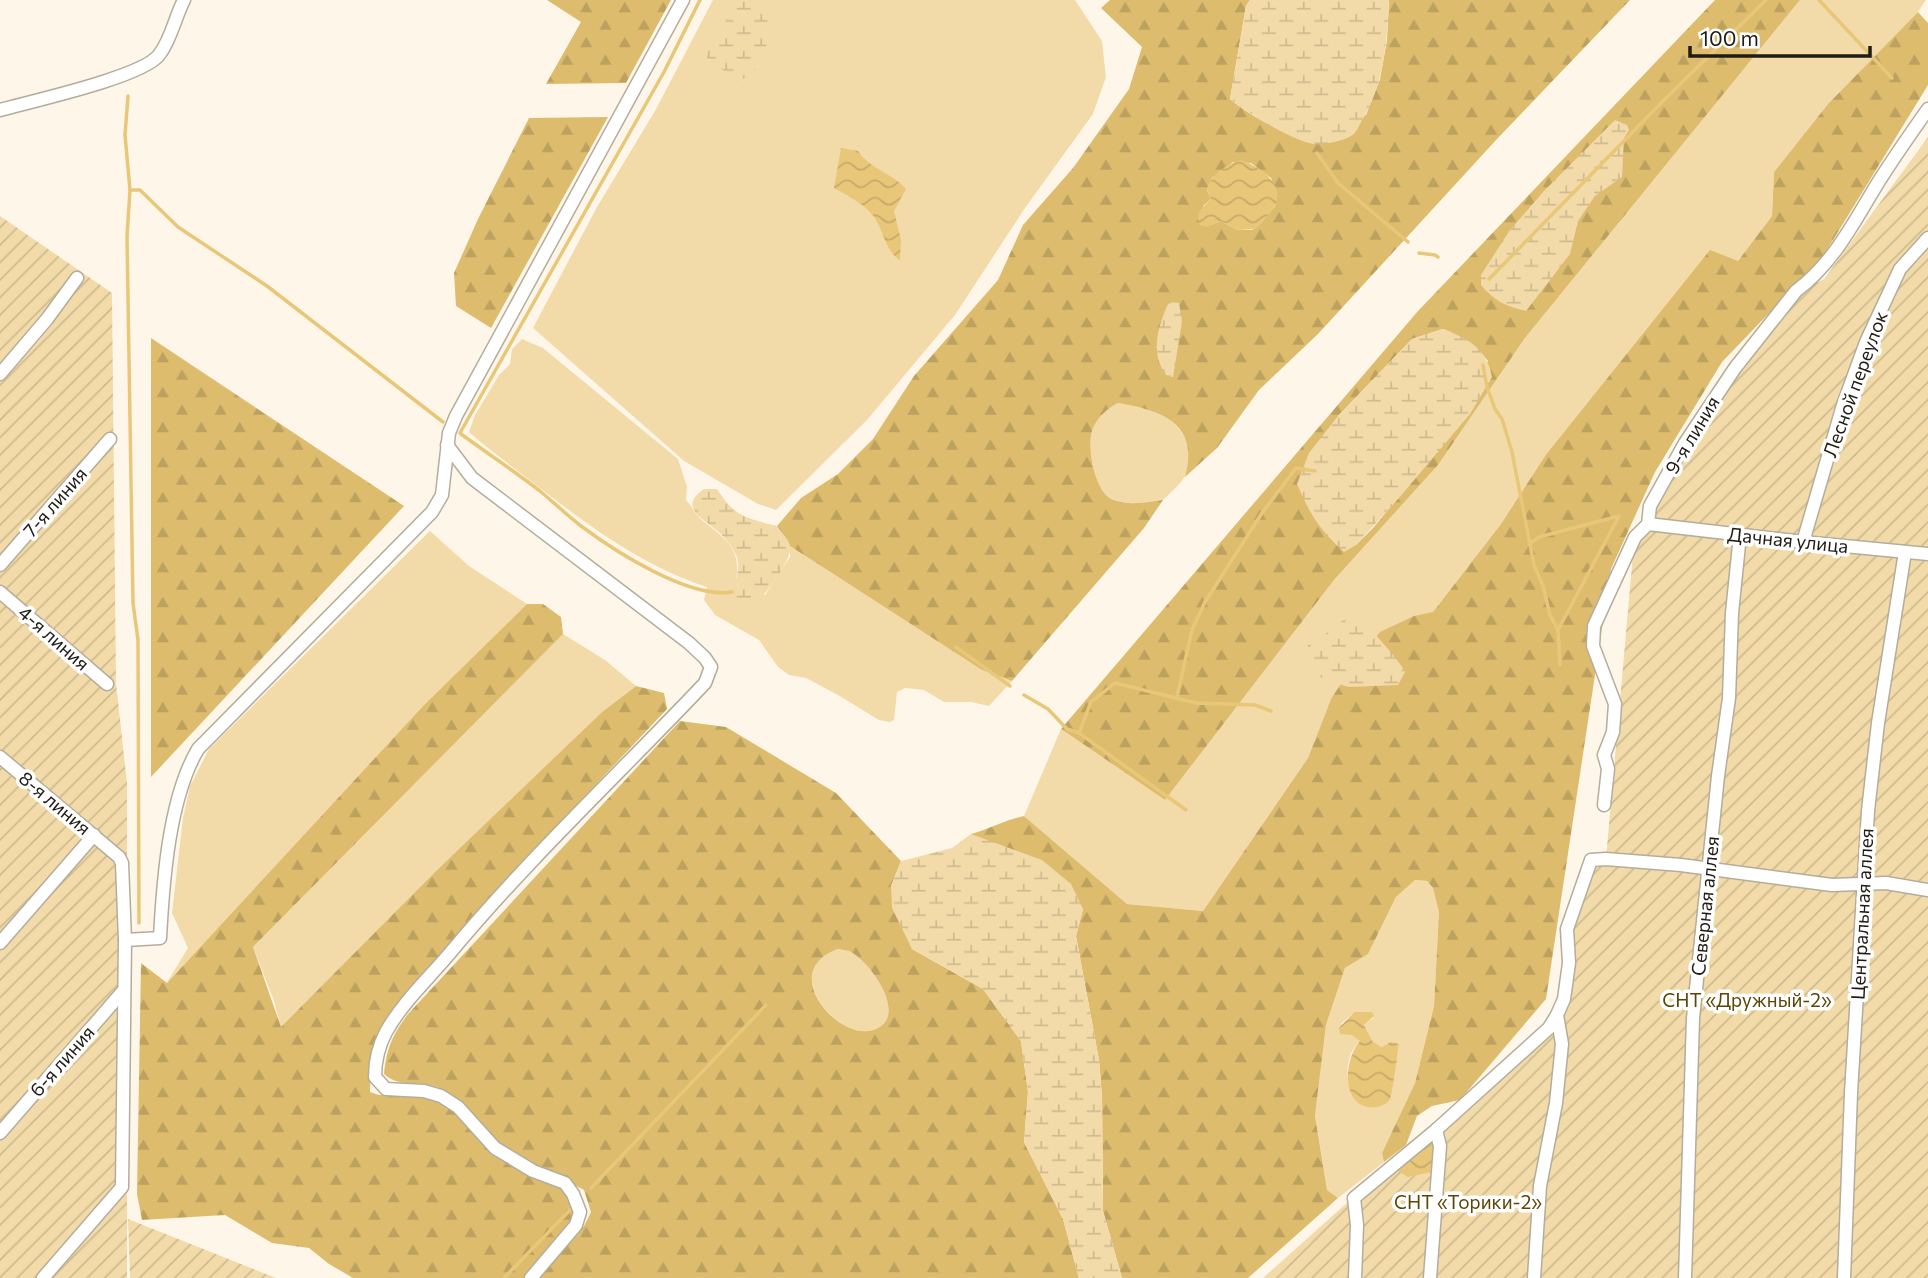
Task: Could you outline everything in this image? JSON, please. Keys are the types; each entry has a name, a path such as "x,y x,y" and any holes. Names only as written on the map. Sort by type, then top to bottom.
{"street":[{"path":"0,110 126,74 150,64 160,54 184,0"},
{"path":"43,1278 122,1187 125,940 160,938 162,892 179,788 188,766 198,749 432,512 442,495 449,433 456,416 683,0"},
{"name":"9-я линия","path":"1604,805 1608,769 1604,755 1613,732 1615,704 1593,646 1594,626 1635,537 1648,524 1650,506 1685,443 1716,395 1796,291 1810,281 1852,228 1878,183 1928,109"},
{"name":"Лесной переулок","path":"1803,542 1843,405 1866,342 1900,269 1928,237"},
{"path":"0,374 47,319 76,278"},
{"name":"7-я линия","path":"0,565 110,439"},
{"path":"447,445 472,478 680,636 705,658 711,667 705,683 477,920 387,1029 379,1048 375,1077 386,1089 424,1091 441,1096 458,1107 495,1147 533,1171 565,1183 573,1195 580,1212 576,1225 531,1278"},
{"name":"Дачная улица","path":"1648,524 1928,554"},
{"name":"Северная аллея","path":"1685,1278 1693,1018 1718,776 1729,698 1732,613 1740,535"},
{"name":"Центральная аллея","path":"1844,1278 1852,1079 1868,811 1878,723 1905,552"},
{"name":"4-я линия","path":"0,592 107,684"},
{"name":"8-я линия","path":"0,757 119,857 122,863 125,940"},
{"path":"0,943 93,835"},
{"path":"1354,1278 1357,1225 1354,1198 1436,1130 1549,1028 1557,1015 1563,999 1569,963 1567,929 1591,860 1606,859 1832,885 1886,883 1928,890"},
{"name":"6-я линия","path":"0,1133 124,990"},
{"path":"1534,1278 1540,1186 1556,1103 1562,1044 1557,1015"},
{"path":"1430,1278 1440,1146 1436,1130"}],"green space":[{"path":"547,0 671,0 626,83 546,84 581,22"},
{"path":"713,0 1075,0 1102,41 1106,77 1093,114 1025,208 955,315 867,420 776,510 758,504 684,461 533,328 597,207 655,111"},
{"path":"764,0 768,24 766,48 756,69 736,82 719,67 710,64 706,55 721,27 741,1"},
{"path":"1110,0 1250,0 1246,6 1230,99 1260,119 1314,144 1366,115 1380,79 1387,40 1389,0 1630,0 1497,139 1318,334 1259,390 1217,448 1185,477 1187,444 1174,423 1149,410 1118,403 1101,415 1091,434 1091,455 1101,488 1107,496 1120,502 1163,500 1144,528 1012,681 982,670 790,546 777,526 801,498 838,474 873,439 914,376 998,280 1023,225 1073,168 1129,89 1142,47 1101,8","holes":["1233,162 1251,163 1271,178 1277,195 1275,206 1252,230 1238,230 1220,221 1211,225 1203,206 1211,199 1207,190 1212,178"]},
{"path":"1250,0 1389,0 1379,79 1368,110 1352,135 1328,143 1305,142 1271,126 1230,99 1246,6"},
{"path":"1715,0 1800,0 1525,338 1438,465 1334,580 1165,800 1061,729 1418,311","holes":["1443,329 1463,338 1488,361 1431,458 1356,545 1338,416 1412,339"]},
{"path":"1800,0 1926,0 1918,12 1828,104 1774,172 1772,216 1738,261 1545,456 1501,524 1433,612 1331,699 1308,758 1203,911 1127,904 1024,816 1061,729 1165,800 1334,580 1438,465 1525,338"},
{"path":"1918,12 1928,23 1928,85 1822,258 1722,362 1655,472 1611,569 1546,999 1460,1100 1432,1106 1417,1116 1406,1145 1384,1162 1382,1153 1415,1083 1434,1006 1439,912 1433,888 1427,881 1415,880 1396,897 1368,954 1345,968 1326,1025 1315,1116 1327,1190 1338,1198 1248,1278 1122,1278 1103,1211 1099,1060 1076,936 1083,909 971,834 1024,816 1127,904 1203,911 1308,758 1331,699 1380,632 1414,616 1433,612 1501,524 1545,456 1710,250 1738,261 1772,216 1774,172 1828,104"},
{"path":"608,117 491,328 456,306 454,273 529,118"},
{"path":"1615,120 1627,125 1629,130 1624,138 1622,177 1595,196 1578,221 1570,254 1526,311 1496,299 1481,285 1481,275 1510,230 1544,191"},
{"name":"СНТ «Дружный-2»","path":"1928,137 1928,1278 1263,1278 1557,1015 1567,929 1591,860 1606,858 1633,554 1707,418 1709,401 1795,294 1824,279"},
{"path":"0,216 112,293 116,683 127,783 127,1278 0,1278"},
{"path":"1169,302 1179,303 1182,322 1173,377 1167,376 1161,367 1157,349 1159,330"},
{"path":"1443,329 1475,346 1485,359 1492,377 1470,414 1356,545 1344,552 1316,521 1297,484 1309,453 1338,416 1412,339"},
{"path":"151,338 404,506 151,777"},
{"path":"522,339 543,348 678,459 687,487 686,500 700,519 730,545 736,559 736,579 765,595 790,557 790,546 982,670 1012,681 989,706 971,702 944,702 924,690 905,688 897,692 894,720 890,722 879,720 806,678 789,675 778,667 759,640 715,615 704,600 707,587 658,567 613,541 469,432 475,415 499,375 510,364 512,349"},
{"path":"1118,403 1160,413 1177,426 1188,444 1189,465 1185,476 1163,500 1120,502 1107,496 1101,488 1093,467 1091,434 1101,415"},
{"path":"704,489 717,489 742,515 777,526 790,545 783,568 752,607 738,603 732,592 738,564 732,548 721,534 694,511 693,501"},
{"path":"430,531 469,566 527,604 423,706 166,984 188,948 172,913 183,818 190,786 209,749"},
{"path":"527,604 543,604 561,617 563,634 253,947 281,1027 438,869 602,712 636,686 664,693 667,709 475,913 383,1023 371,1063 370,1092 440,1099 480,1135 563,1186 577,1212 573,1223 527,1278 353,1278 309,1248 272,1243 225,1215 142,1220 137,1194 141,963 167,983 423,706"},
{"path":"1346,618 1367,626 1398,662 1405,672 1398,685 1349,687 1324,680 1307,666 1308,641 1323,636"},
{"path":"563,634 605,660 636,686 602,712 438,869 281,1028 274,1001 253,947"},
{"path":"680,721 726,727 836,793 901,861 891,886 912,949 983,989 1021,1041 1028,1092 1024,1142 1063,1219 1079,1278 536,1278 584,1226 591,1212 584,1190 529,1164 498,1145 445,1091 430,1085 398,1082 384,1074 391,1042 408,1014","holes":["838,949 857,956 882,988 889,1012 885,1022 876,1029 862,1031 846,1026 832,1017 820,1003 813,988 812,973 820,959"]},
{"path":"971,834 1042,860 1071,884 1083,909 1076,936 1099,1060 1103,1211 1122,1278 1079,1278 1063,1219 1024,1142 1028,1092 1021,1041 983,989 912,949 892,908 891,886 901,861 952,848"},
{"path":"1415,880 1427,881 1433,888 1439,911 1434,1006 1415,1083 1382,1153 1384,1162 1338,1198 1327,1190 1315,1116 1326,1025 1345,968 1368,954 1396,897","holes":["1354,1012 1374,1017 1364,1025 1373,1042 1382,1047 1398,1044 1393,1077 1354,1099 1348,1069 1351,1054 1360,1041 1341,1024"]},
{"path":"838,949 857,956 882,988 889,1012 885,1022 876,1029 862,1031 846,1026 820,1003 813,988 812,973 820,959"},
{"path":"128,1219 276,1278 130,1278"}],"water":[{"path":"841,148 858,151 906,189 894,211 901,240 900,260 891,251 870,212 834,188"},
{"path":"1241,160 1261,170 1272,181 1277,195 1275,206 1256,229 1238,230 1220,221 1207,227 1200,225 1199,214 1211,199 1207,190 1212,179 1224,167"},
{"path":"1354,1012 1372,1012 1374,1016 1364,1025 1373,1042 1382,1047 1391,1042 1399,1044 1390,1099 1379,1107 1365,1106 1356,1101 1348,1083 1350,1060 1360,1041 1352,1035 1340,1034 1339,1028"},
{"path":"1429,1143 1434,1143 1432,1172 1408,1177 1398,1171"}],"waterway":[{"path":"460,433 664,72 700,0"},
{"path":"1489,279 1766,0"},
{"path":"1819,0 1892,78"},
{"path":"128,96 125,135 130,190 127,236 133,603 138,640 139,923"},
{"path":"1317,153 1338,183 1408,242"},
{"path":"130,190 140,190 178,227 267,286 443,422"},
{"path":"1419,253 1438,257"},
{"path":"1483,365 1487,387 1502,419 1512,452 1534,565 1543,586 1550,615 1558,630 1560,665"},
{"path":"461,434 540,491 581,526 633,560 695,588 732,592"},
{"path":"1177,697 1192,630 1205,602 1262,513 1296,468 1315,471"},
{"path":"1529,544 1539,537 1619,516 1558,630"},
{"path":"956,647 1010,686"},
{"path":"1079,733 1091,702 1115,683 1196,703 1255,705 1271,711"},
{"path":"1024,695 1048,709 1067,729 1079,733 1186,810"},
{"path":"591,1188 766,1005"},
{"path":"504,1278 571,1209"}],"park label":[{"name":"СНТ «Торики-2»","path":"1468,1202"}]}
